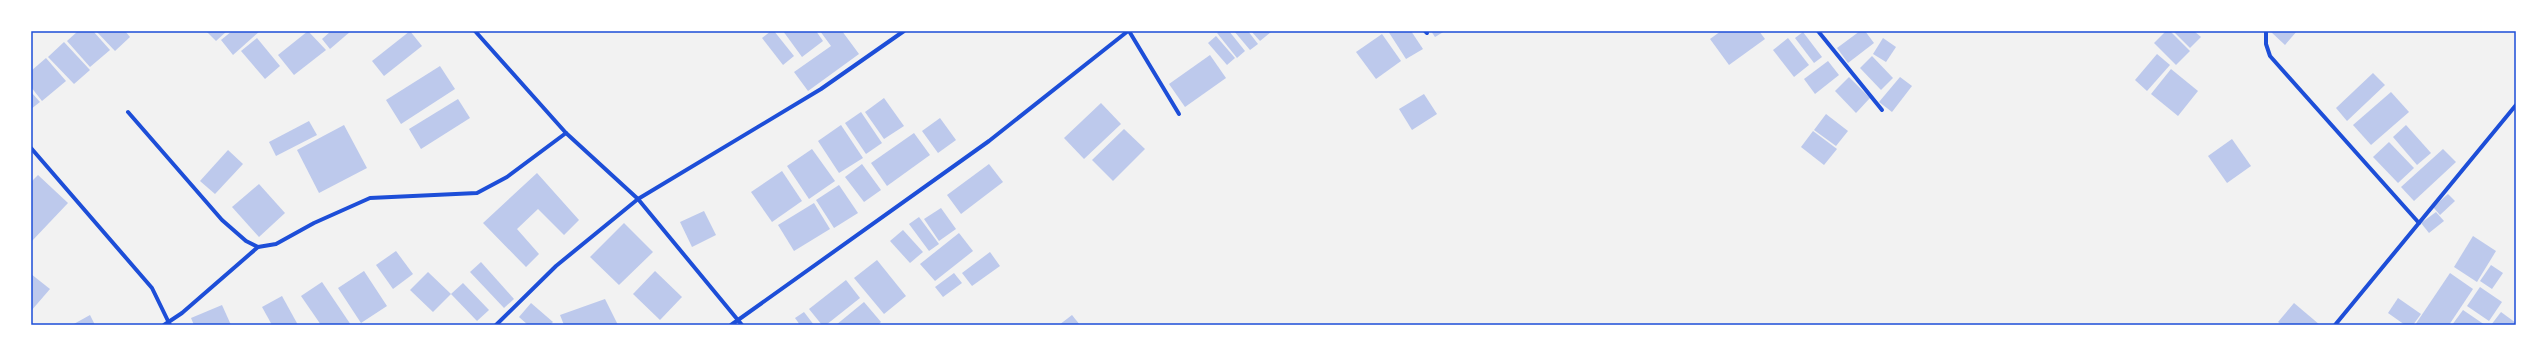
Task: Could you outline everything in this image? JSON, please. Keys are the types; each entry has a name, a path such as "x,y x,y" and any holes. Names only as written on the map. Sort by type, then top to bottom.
{"street":[{"path":"475,31 566,133 638,200 737,321 742,325"},
{"path":"496,325 556,266 638,200 821,89 904,31"},
{"path":"730,325 989,140 1129,31 1179,114"},
{"path":"1818,31 1882,110"},
{"path":"2266,31 2266,44 2270,56 2419,223"},
{"path":"2335,325 2516,105"},
{"path":"128,112 222,220 246,241 258,247"},
{"path":"164,325 170,323 258,247 276,244 314,223 370,198 477,193 507,177 566,133"},
{"path":"31,148 152,288 170,323"}],"building":[{"path":"78,31 93,31 110,50 90,67 67,41"},
{"path":"96,31 125,31 130,37 115,51"},
{"path":"206,31 227,31 216,41"},
{"path":"232,31 260,31 233,55 221,40"},
{"path":"308,31 326,50 294,75 278,55"},
{"path":"331,31 351,31 330,49 322,39"},
{"path":"410,31 422,46 384,76 372,61"},
{"path":"771,31 774,31 794,56 783,65 762,38"},
{"path":"783,31 816,31 823,41 802,57"},
{"path":"820,31 842,31 859,54 808,91 794,72 831,46"},
{"path":"1220,31 1229,31 1245,51 1237,58 1217,33"},
{"path":"1234,31 1248,31 1258,44 1250,50"},
{"path":"1251,31 1270,31 1271,32 1260,41"},
{"path":"1388,31 1411,31 1423,49 1406,59"},
{"path":"1431,31 1445,31 1435,37"},
{"path":"1721,31 1759,31 1765,39 1729,65 1710,39"},
{"path":"1860,31 1865,31 1874,43 1848,63 1837,48"},
{"path":"2166,31 2170,31 2190,51 2176,65 2154,43"},
{"path":"2173,31 2194,31 2201,37 2190,48"},
{"path":"2270,31 2297,31 2285,45"},
{"path":"1803,32 1822,57 1814,63 1795,38"},
{"path":"1382,34 1401,61 1376,79 1356,52"},
{"path":"1216,36 1235,58 1227,65 1208,43"},
{"path":"257,38 280,66 265,79 241,51"},
{"path":"1788,38 1809,65 1794,77 1773,50"},
{"path":"1883,38 1896,47 1886,62 1873,54"},
{"path":"64,42 90,70 74,84 48,57"},
{"path":"2157,54 2170,65 2147,91 2135,80"},
{"path":"1210,55 1226,78 1185,107 1169,84"},
{"path":"1872,56 1893,78 1881,90 1860,68"},
{"path":"46,58 66,81 42,101 31,87 31,71"},
{"path":"1828,61 1839,75 1815,94 1804,79"},
{"path":"440,66 455,89 401,124 386,100"},
{"path":"2171,69 2198,91 2178,116 2151,94"},
{"path":"2373,73 2385,85 2347,121 2336,108"},
{"path":"1849,77 1870,98 1856,113 1835,91"},
{"path":"1900,77 1912,86 1892,112 1879,102"},
{"path":"31,92 40,102 31,109"},
{"path":"2391,92 2409,112 2371,145 2353,125"},
{"path":"1424,94 1437,114 1412,130 1399,109"},
{"path":"884,98 904,126 884,139 865,112"},
{"path":"458,99 470,118 421,149 409,129"},
{"path":"1101,103 1121,124 1084,159 1064,138"},
{"path":"861,112 882,143 866,154 845,123"},
{"path":"1826,114 1848,131 1836,146 1814,130"},
{"path":"940,118 956,140 938,153 922,131"},
{"path":"309,121 317,135 276,156 269,142"},
{"path":"344,125 367,168 319,193 297,150"},
{"path":"841,125 863,158 839,173 818,141"},
{"path":"2406,125 2431,153 2417,165 2393,137"},
{"path":"1124,129 1145,149 1113,181 1092,160"},
{"path":"1813,131 1837,149 1824,165 1801,147"},
{"path":"914,133 930,155 887,186 871,163"},
{"path":"2232,139 2251,166 2227,183 2208,156"},
{"path":"2389,142 2414,168 2398,183 2373,157"},
{"path":"812,149 835,181 809,199 787,166"},
{"path":"2443,149 2456,162 2414,201 2401,187"},
{"path":"228,150 243,164 215,194 200,181"},
{"path":"862,164 881,190 864,202 845,177"},
{"path":"989,164 1003,182 961,214 947,195"},
{"path":"782,171 802,201 772,222 751,192"},
{"path":"537,173 579,220 564,235 538,209 517,229 539,254 526,267 483,223"},
{"path":"38,175 68,203 31,242 31,182"},
{"path":"259,184 285,213 259,237 232,207"},
{"path":"839,185 858,213 834,228 816,200"},
{"path":"2448,194 2455,201 2440,215 2433,207"},
{"path":"814,203 830,229 794,251 778,225"},
{"path":"941,208 956,229 939,241 924,219"},
{"path":"704,211 716,235 692,247 680,222"},
{"path":"2436,212 2444,221 2429,233 2421,223"},
{"path":"919,217 939,244 929,251 909,224"},
{"path":"624,223 653,252 619,285 590,257"},
{"path":"903,230 923,252 910,263 890,241"},
{"path":"959,233 973,251 935,281 920,264"},
{"path":"2473,236 2496,251 2477,282 2454,267"},
{"path":"396,251 413,274 393,289 376,265"},
{"path":"990,252 1000,266 972,286 962,273"},
{"path":"877,260 906,296 884,314 854,278"},
{"path":"481,262 514,299 504,308 470,272"},
{"path":"2491,265 2503,273 2492,289 2480,281"},
{"path":"364,271 387,306 361,323 338,288"},
{"path":"655,271 682,297 660,320 633,294"},
{"path":"428,272 451,294 433,312 410,290"},
{"path":"954,273 962,283 943,297 935,287"},
{"path":"2450,273 2473,289 2449,325 2415,325"},
{"path":"31,274 50,289 31,311"},
{"path":"846,280 860,298 826,325 822,325 809,309"},
{"path":"322,282 351,325 321,325 301,296"},
{"path":"463,283 489,310 477,321 451,294"},
{"path":"2480,287 2502,302 2489,321 2467,306"},
{"path":"282,296 298,325 272,325 262,307"},
{"path":"2398,298 2421,314 2413,325 2405,325 2388,313"},
{"path":"605,299 618,325 564,325 560,315"},
{"path":"864,302 881,322 878,325 836,325"},
{"path":"531,303 553,322 550,325 528,325 519,317"},
{"path":"2294,303 2320,325 2282,325 2278,322"},
{"path":"222,305 231,325 194,325 191,318"},
{"path":"2463,310 2485,325 2452,325"},
{"path":"804,312 814,325 800,325 795,318"},
{"path":"2501,312 2516,323 2516,325 2491,325"},
{"path":"90,315 95,325 72,325"},
{"path":"1072,315 1080,325 1059,325"}]}
